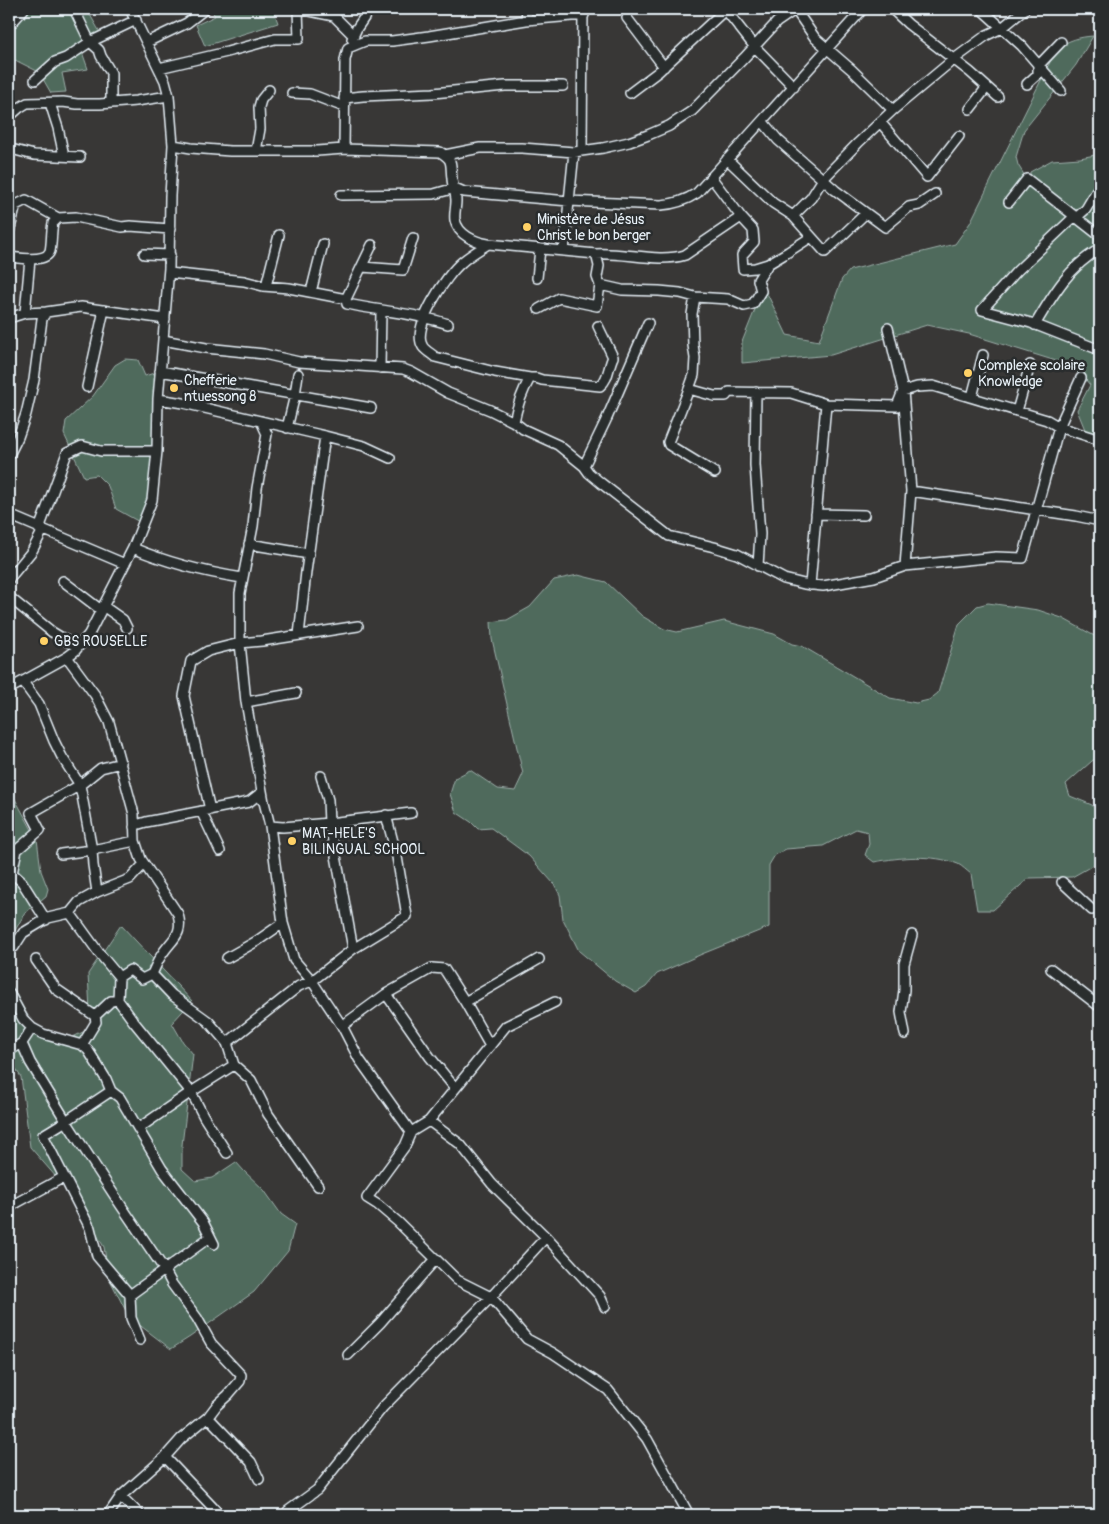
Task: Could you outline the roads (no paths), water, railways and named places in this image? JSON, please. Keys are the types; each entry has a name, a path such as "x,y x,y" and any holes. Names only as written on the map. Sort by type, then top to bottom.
{"street":[{"path":"9,26 23,9"},
{"path":"74,9 90,42 99,50 111,73 111,102"},
{"path":"9,689 67,657 89,634 133,548 152,500 157,452 160,371 169,273 173,145 169,96 165,81 130,9"},
{"path":"147,42 187,23 205,9"},
{"path":"159,68 275,39 299,39 299,9 334,16 354,36"},
{"path":"344,149 345,60 357,28 370,9"},
{"path":"526,20 527,9"},
{"path":"630,93 664,67 726,9 754,46 794,86"},
{"path":"445,155 480,148 578,151 629,142 669,126 692,111 777,22 795,9 815,38 893,110"},
{"path":"342,195 434,194 455,188 464,192 569,201 670,204 686,200 697,193 863,9"},
{"path":"892,9 998,97"},
{"path":"981,9 1022,46 1061,91"},
{"path":"793,216 811,198 823,180 893,110 954,60 987,36 1002,28 1025,9"},
{"path":"348,48 365,41 392,41 584,12 578,151 569,201 564,251"},
{"path":"627,18 664,67"},
{"path":"35,80 55,62 66,58 90,42 136,20"},
{"path":"1027,84 1038,74 1038,66 1061,42"},
{"path":"292,93 310,94 344,102 363,96 433,93 505,86 563,86"},
{"path":"970,109 987,87"},
{"path":"256,151 260,128 261,100 269,90"},
{"path":"9,117 27,103 63,102 92,104 136,102 169,96"},
{"path":"50,103 64,156"},
{"path":"762,122 778,140 823,180 885,227 909,207 919,205 935,194"},
{"path":"880,122 927,177 960,136"},
{"path":"173,145 210,150 317,151 344,149 440,152 451,163 452,182 455,188 455,221 458,228 475,241 488,244 596,254 612,253 676,258 685,255 741,217"},
{"path":"9,147 34,155 80,157"},
{"path":"727,159 773,203 793,216 826,252 866,213"},
{"path":"711,177 753,230 754,242 742,254 743,268 755,268 768,264 811,237"},
{"path":"1009,202 1027,179 1100,236"},
{"path":"1100,185 1086,209 1017,271 982,310 1035,325 1100,350"},
{"path":"9,232 16,205 26,200 58,218 76,217 122,227 170,229"},
{"path":"9,257 30,259 47,256 50,251 52,223 58,218"},
{"path":"266,286 279,235"},
{"path":"362,267 403,270 412,238"},
{"path":"311,292 323,244"},
{"path":"488,244 462,262 448,276 425,316 421,341 423,347 435,357 495,372 542,380 600,386 617,395"},
{"path":"372,245 346,299 346,304 382,311 425,316 448,324"},
{"path":"537,278 540,249"},
{"path":"1035,325 1058,286 1088,256 1100,249"},
{"path":"144,254 170,255"},
{"path":"539,309 559,298 597,306 600,285 597,277 599,266 596,254"},
{"path":"25,313 30,259"},
{"path":"600,285 622,290 680,293 695,297 728,299 744,306 754,304 761,291 758,280 768,264"},
{"path":"169,273 244,281 346,299"},
{"path":"695,297 692,314 695,358 694,375 668,442 669,445 715,473"},
{"path":"9,318 25,313 81,307 141,314 165,319"},
{"path":"88,387 104,310"},
{"path":"380,368 382,311"},
{"path":"9,455 26,414 34,380 42,319 46,312"},
{"path":"584,466 648,323"},
{"path":"598,326 604,342 613,357 606,379 600,386"},
{"path":"888,328 903,391 911,491 905,566"},
{"path":"163,340 206,348 264,354 299,362 403,369 448,393 472,402 514,422 522,429 558,445 584,466 589,473 669,536 730,552 784,579 823,586 874,577 905,566 996,557 1023,558 1059,427 1081,378"},
{"path":"972,398 984,355"},
{"path":"1017,411 1030,365"},
{"path":"160,371 370,408"},
{"path":"287,428 298,374"},
{"path":"514,422 518,403 530,378"},
{"path":"903,391 917,387 933,386 1047,420 1059,427 1100,440"},
{"path":"689,389 714,396 726,396 729,392 791,393 826,404 898,406 903,391"},
{"path":"756,392 756,465 760,534 758,566"},
{"path":"158,399 183,403 325,436 364,446 390,458"},
{"path":"810,585 826,404"},
{"path":"261,422 267,434 257,488 253,526 240,593 240,642 246,702 270,826 283,923 294,960 312,981 342,1026 359,1060 411,1132"},
{"path":"299,636 325,436"},
{"path":"9,579 32,551 67,453 82,446 101,451 157,452"},
{"path":"911,491 1037,510 1100,522"},
{"path":"816,514 864,515"},
{"path":"9,515 53,533 76,545 125,564"},
{"path":"249,544 309,554"},
{"path":"133,548 191,568 242,578"},
{"path":"63,581 123,620 127,628"},
{"path":"9,597 52,632 78,647"},
{"path":"220,851 206,811 184,696 191,661 208,652 240,642 299,636 358,626"},
{"path":"67,657 95,695 109,722 134,814 135,841 141,859 178,914 181,923 180,932 161,956 152,974 142,979 130,970 119,977"},
{"path":"23,682 39,704 62,757 80,785 98,892"},
{"path":"246,702 296,693"},
{"path":"46,920 22,882 11,875 17,850 40,830 32,813 80,785 102,768 121,763"},
{"path":"321,776 328,800 329,823 353,949"},
{"path":"134,827 146,822 249,802 258,795 264,802"},
{"path":"270,826 283,827 329,823 410,813"},
{"path":"134,814 146,822"},
{"path":"227,1042 299,986 312,981 353,949 407,916 397,857 386,815"},
{"path":"61,854 135,841"},
{"path":"9,949 14,947 24,933 46,920 70,913 79,902 130,878 144,864"},
{"path":"1062,882 1092,910"},
{"path":"70,913 98,953 119,977 118,1000 190,1092 227,1153"},
{"path":"226,958 257,941 283,923"},
{"path":"905,1034 901,1012 904,990 904,964 912,935"},
{"path":"465,1002 538,959"},
{"path":"36,960 56,989 95,1016 96,1022 82,1045"},
{"path":"342,1026 386,994 432,968 438,968 444,969 490,1046"},
{"path":"1051,968 1100,1007"},
{"path":"152,974 172,995 208,1021 227,1042 234,1065 251,1080 268,1114 318,1186"},
{"path":"9,993 22,1019 32,1028 43,1034 82,1045 88,1050 98,1064 112,1091 120,1098 139,1128 162,1169 203,1222 212,1240 164,1269 130,1295"},
{"path":"386,994 430,1057 455,1088"},
{"path":"95,1016 111,1002 118,1000"},
{"path":"555,1002 506,1026 429,1121 411,1132 405,1146 367,1198 398,1222 457,1280 491,1298 527,1339 608,1390 646,1439 689,1515"},
{"path":"9,1051 22,1043 32,1028"},
{"path":"22,1043 30,1062 66,1121 172,1284 211,1343 241,1375 240,1381 208,1417 181,1439 165,1457 121,1496 108,1515"},
{"path":"139,1128 190,1092 234,1065"},
{"path":"112,1091 43,1134 90,1228 97,1256 130,1295 131,1318 140,1340"},
{"path":"429,1121 460,1144 492,1184 546,1237 600,1296 606,1307"},
{"path":"9,1207 64,1177"},
{"path":"288,1510 317,1490 383,1406 491,1298 546,1237"},
{"path":"348,1355 435,1260"},
{"path":"208,1417 251,1462 259,1479"},
{"path":"165,1457 220,1515"},
{"path":"121,1496 140,1515"}],"place":[{"name":"Ministère de Jésus Christ le bon berger","path":"527,227"},
{"name":"Complexe scolaire Knowledge","path":"968,373"},
{"name":"Chefferie ntuessong 8","path":"174,388"},
{"name":"GBS ROUSELLE","path":"44,641"},
{"name":"MAT-HELE'S BILINGUAL SCHOOL","path":"292,841"}]}
